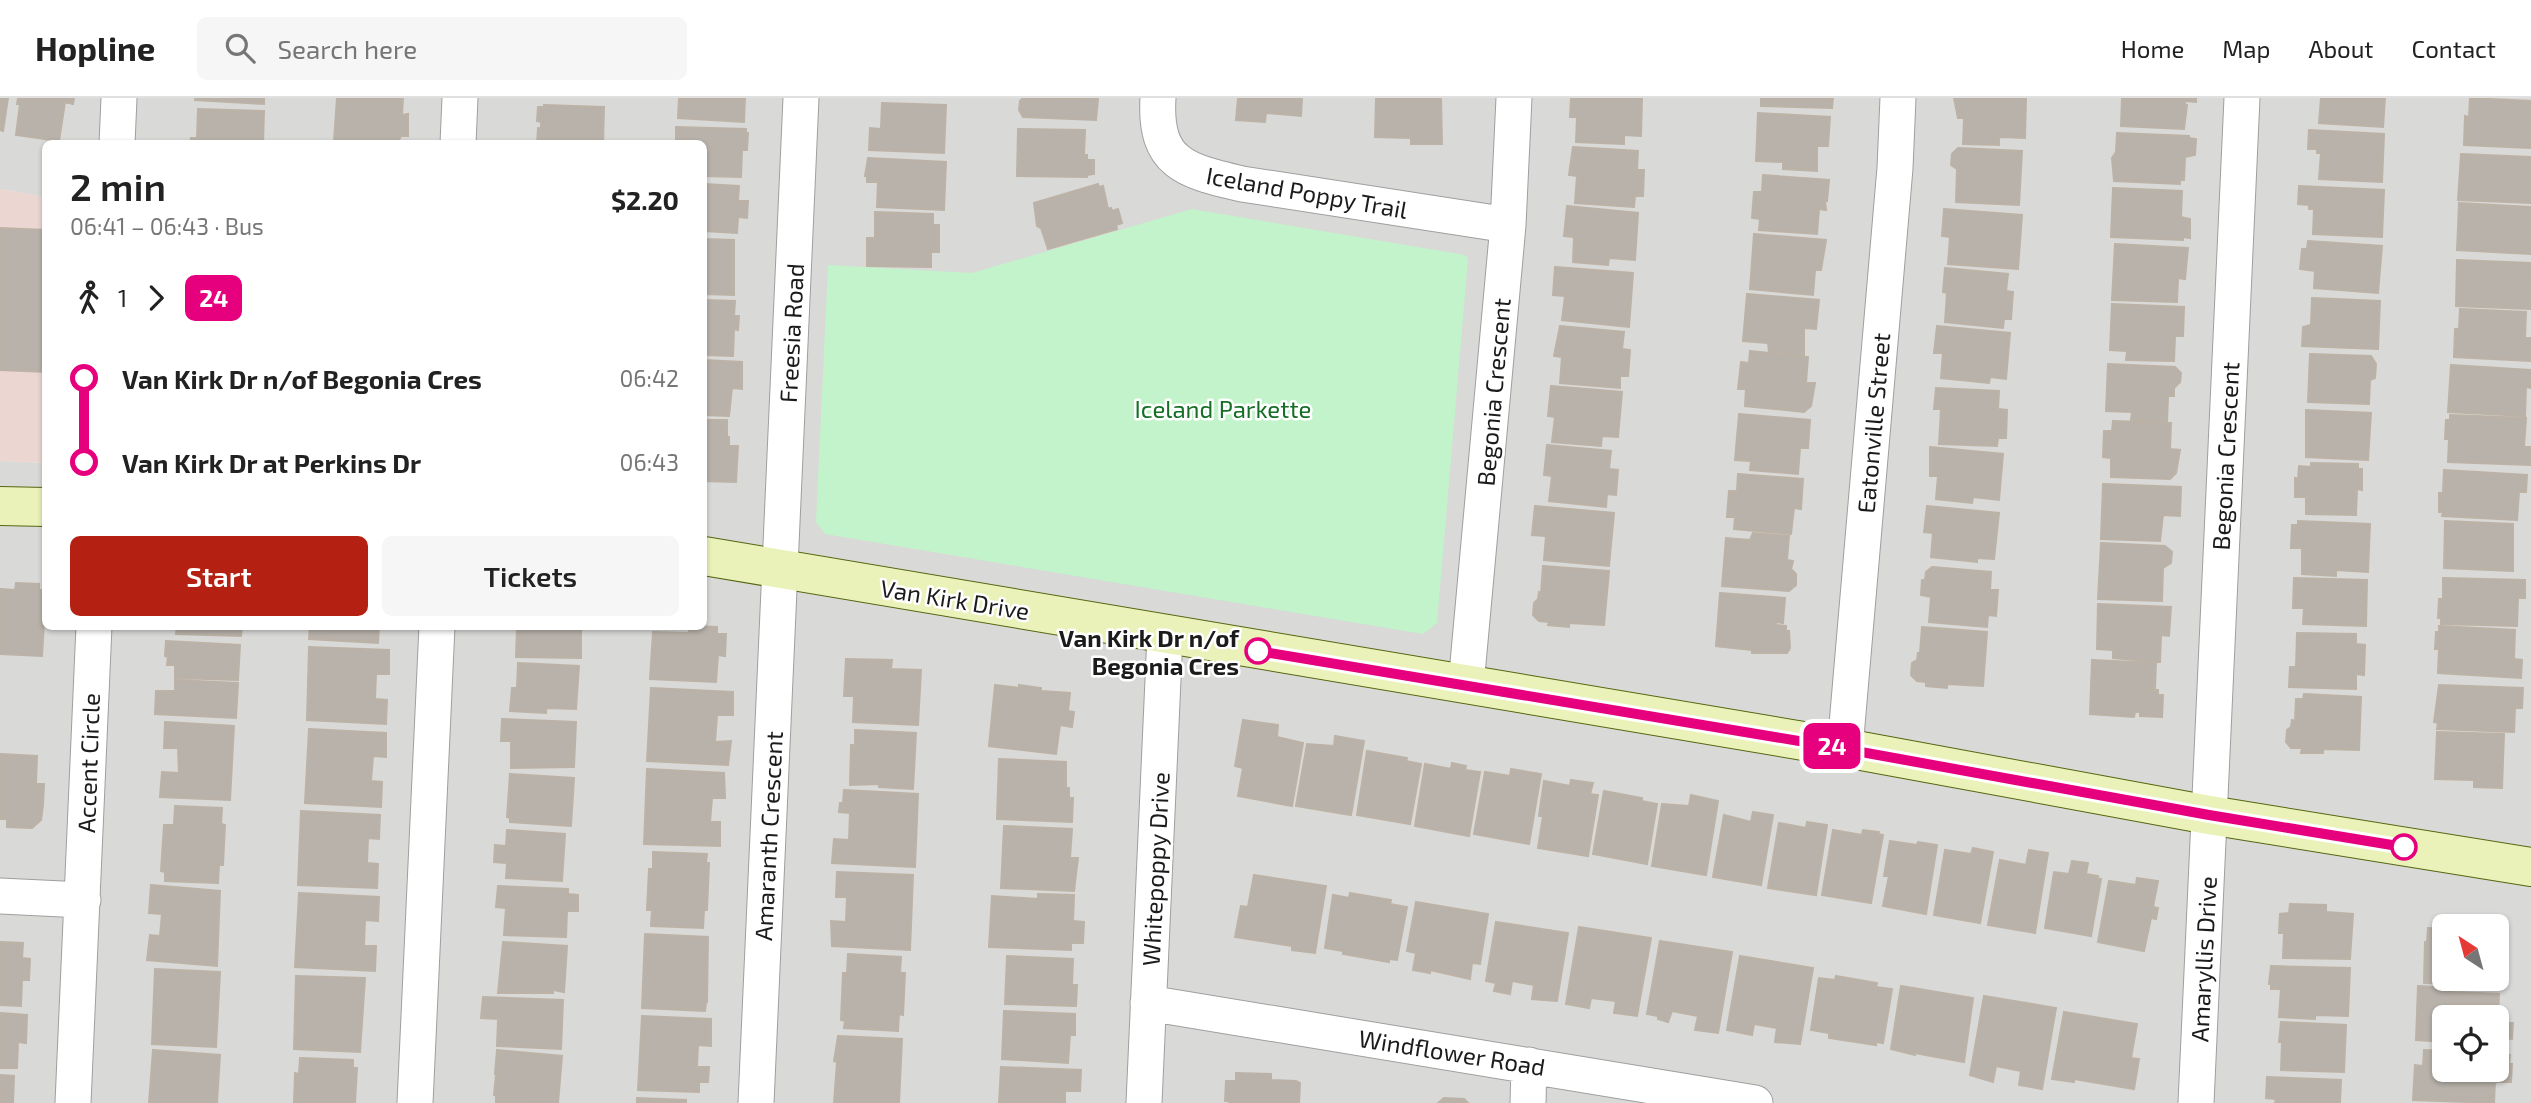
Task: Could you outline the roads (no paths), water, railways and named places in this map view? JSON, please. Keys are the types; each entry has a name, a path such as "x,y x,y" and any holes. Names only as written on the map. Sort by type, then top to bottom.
{"street":[{"path":"117,140 119,98"},
{"path":"458,140 460,98"},
{"name":"Freesia Road","path":"780,569 801,98"},
{"name":"Iceland Poppy Trail","path":"1158,98 1157,122 1165,148 1180,164 1198,174 1242,184 1508,225"},
{"name":"Begonia Crescent","path":"1466,685 1508,225 1514,98"},
{"name":"Eatonville Street","path":"1845,748 1895,167 1898,98"},
{"name":"Begonia Crescent","path":"2209,815 2242,98"},
{"path":"0,506 42,508"},
{"name":"Van Kirk Drive","path":"707,557 1845,748 2209,815 2531,867"},
{"name":"Amaranth Crescent","path":"755,1103 780,569"},
{"name":"Accent Circle","path":"73,1103 94,630"},
{"path":"415,1103 437,630"},
{"name":"Whitepoppy Drive","path":"1144,1103 1166,635"},
{"name":"Amaryllis Drive","path":"2196,1103 2209,815"},
{"path":"0,896 83,900"},
{"name":"Windflower Road","path":"1149,1003 1755,1103"},
{"path":"1528,1103 1530,1065"}],"place":[{"name":"Van Kirk Dr n/of Begonia Cres","path":"1258,651"}],"park label":[{"name":"Iceland Parkette","path":"1223,408"}]}
